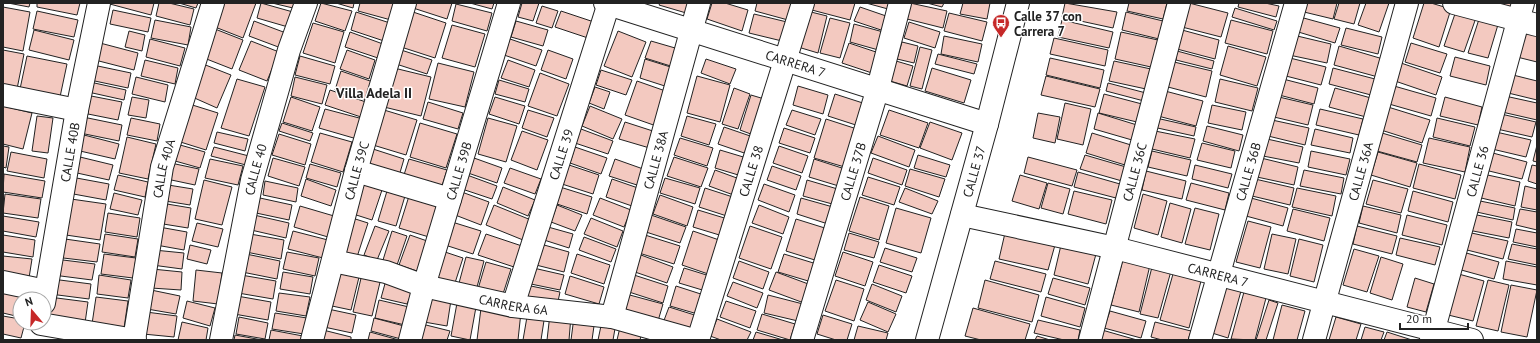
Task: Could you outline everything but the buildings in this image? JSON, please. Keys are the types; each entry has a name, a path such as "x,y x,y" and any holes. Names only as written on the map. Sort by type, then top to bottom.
{"street":[{"name":"CALLE 40B","path":"46,291 77,110 99,3"},
{"name":"CALLE 40A","path":"135,340 162,167 213,3"},
{"name":"CALLE 40","path":"220,340 252,180 289,50 306,3"},
{"name":"CALLE 39C","path":"312,340 356,171 405,3"},
{"name":"CALLE 39B","path":"410,340 424,286 509,3"},
{"name":"CARRERA 7","path":"608,3 987,124"},
{"name":"CALLE 39","path":"513,306 608,3"},
{"name":"CALLE 38A","path":"612,317 699,3"},
{"name":"CALLE 38","path":"698,340 787,59 803,3"},
{"name":"CALLE 37B","path":"802,340 878,88 900,3"},
{"name":"CALLE 37","path":"927,340 987,124 1018,3"},
{"name":"CALLE 36C","path":"1090,340 1179,3"},
{"name":"CALLE 36B","path":"1200,340 1217,275 1296,3"},
{"name":"CALLE 36A","path":"1314,340 1407,3"},
{"path":"1454,3 1526,16"},
{"name":"CALLE 36","path":"1433,335 1526,16"},
{"path":"3,95 77,110"},
{"path":"356,171 450,199"},
{"name":"CARRERA 7","path":"962,215 1115,248 1323,303 1433,335 1472,340"},
{"name":"CARRERA 6A","path":"333,261 386,272 424,286 513,306 612,317 694,340"},
{"path":"3,282 28,291"},
{"path":"52,330 135,340"}],"place":[{"name":"Calle 37 con Carrera 7","path":"1001,38"}],"district":[{"name":"Villa Adela II","path":"374,93"}]}
